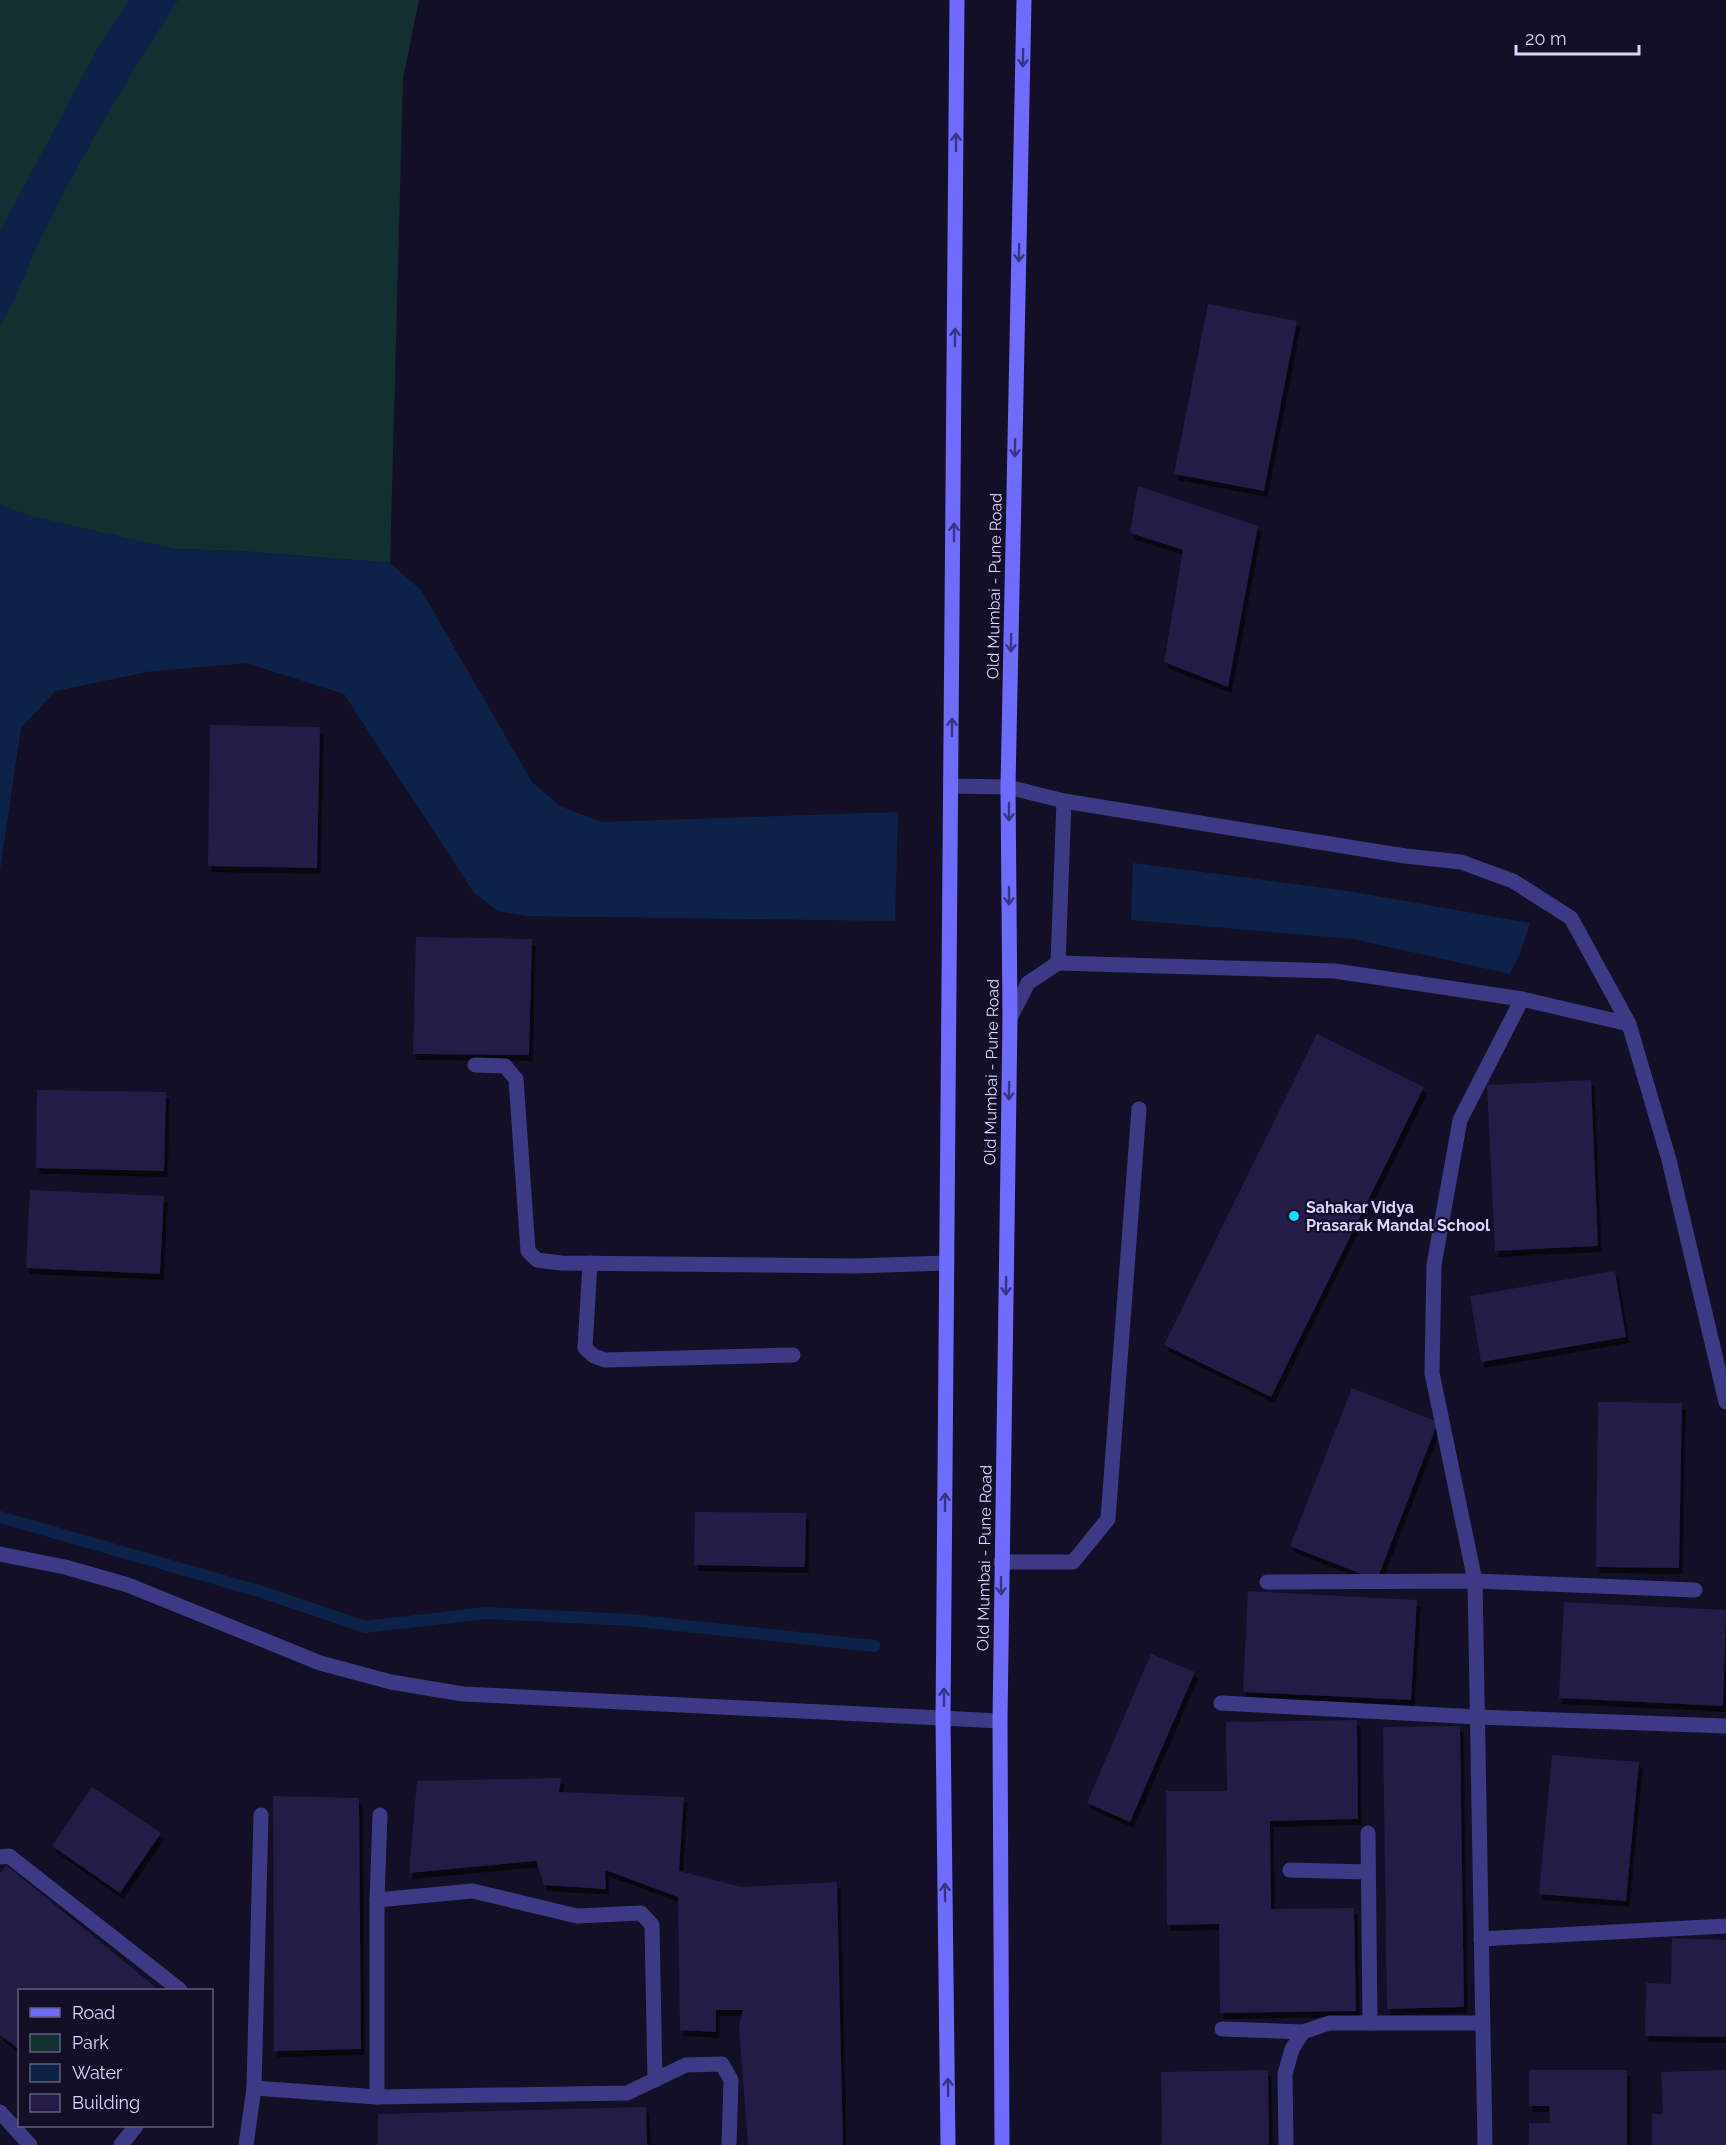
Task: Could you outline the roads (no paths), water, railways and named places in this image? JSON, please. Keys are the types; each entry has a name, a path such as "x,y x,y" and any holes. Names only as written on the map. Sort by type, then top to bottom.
{"main road":[{"path":"948,2145 944,1720 957,0"},
{"name":"Old Mumbai - Pune Road","path":"1002,2145 1000,1721 1010,1018 1008,787 1024,0"}],"street":[{"path":"952,786 1008,787 1064,801 1461,862 1513,882 1571,918 1629,1024 1669,1160 1726,1402"},
{"path":"1058,963 1064,801"},
{"path":"1010,1018 1028,984 1058,963 1335,971 1522,999 1629,1024"},
{"path":"1485,2145 1475,1581 1432,1373 1434,1265 1460,1120 1522,999"},
{"path":"475,1065 505,1066 516,1079 528,1251 537,1260 590,1263 855,1266 947,1263"},
{"path":"1001,1562 1073,1562 1108,1519 1139,1109"},
{"path":"590,1263 585,1348 594,1356 606,1360 793,1355"},
{"path":"0,1554 65,1567 128,1585 320,1663 391,1682 463,1694 944,1720 1000,1721"},
{"path":"1267,1582 1475,1581 1695,1590"},
{"path":"1221,1703 1477,1718 1726,1726"},
{"path":"246,2145 254,2088 261,1815"},
{"path":"377,2097 377,1900 380,1815"},
{"path":"1368,1833 1371,2023"},
{"path":"0,1857 9,1856 179,1989"},
{"path":"1290,1870 1367,1872"},
{"path":"377,1900 472,1891 577,1916 641,1913 652,1925 655,2080"},
{"path":"1481,1939 1726,1926"},
{"path":"1222,2029 1304,2032 1329,2023 1482,2023"},
{"path":"1286,2145 1285,2074 1292,2049 1304,2032"},
{"path":"254,2088 377,2097 627,2093 686,2065 722,2064 731,2080 729,2145"},
{"path":"0,2112 30,2145"},
{"path":"121,2145 135,2127"}],"water":[{"path":"129,0 178,0 125,84 75,171 0,325 0,231 101,42"},
{"path":"0,505 31,516 176,549 240,551 390,563 421,590 532,782 560,806 601,822 898,812 895,921 525,916 498,911 474,893 344,694 246,663 146,672 54,691 21,728 0,870"},
{"path":"1133,863 1348,891 1530,923 1510,974 1353,939 1131,920"}],"waterway":[{"path":"0,1517 259,1591 365,1627 486,1613 630,1620 874,1646"}],"place":[{"name":"Sahakar Vidya Prasarak Mandal School","path":"1294,1216"}]}
